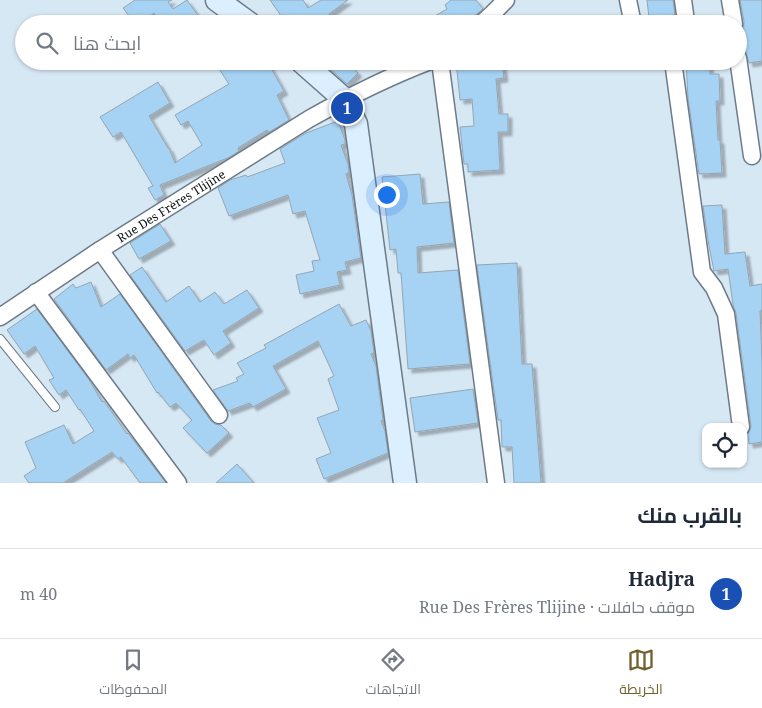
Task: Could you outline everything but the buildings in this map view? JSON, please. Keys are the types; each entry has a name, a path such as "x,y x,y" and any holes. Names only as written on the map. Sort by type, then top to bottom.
{"street":[{"path":"218,0 238,15"},
{"path":"491,15 506,0"},
{"path":"628,0 631,15"},
{"path":"683,0 685,15"},
{"path":"730,0 732,15"},
{"path":"311,70 344,100 356,124 405,483"},
{"name":"Rue Des Frères Tlijine","path":"0,318 100,250 309,119 344,100 409,70"},
{"path":"441,70 496,483"},
{"path":"674,70 702,272 714,288 726,314 740,423"},
{"path":"740,70 752,156"},
{"path":"100,250 219,415"},
{"path":"36,292 178,483"}],"lane":[{"path":"0,339 55,407"}],"place":[{"name":"Hadjra","path":"347,108"}]}
